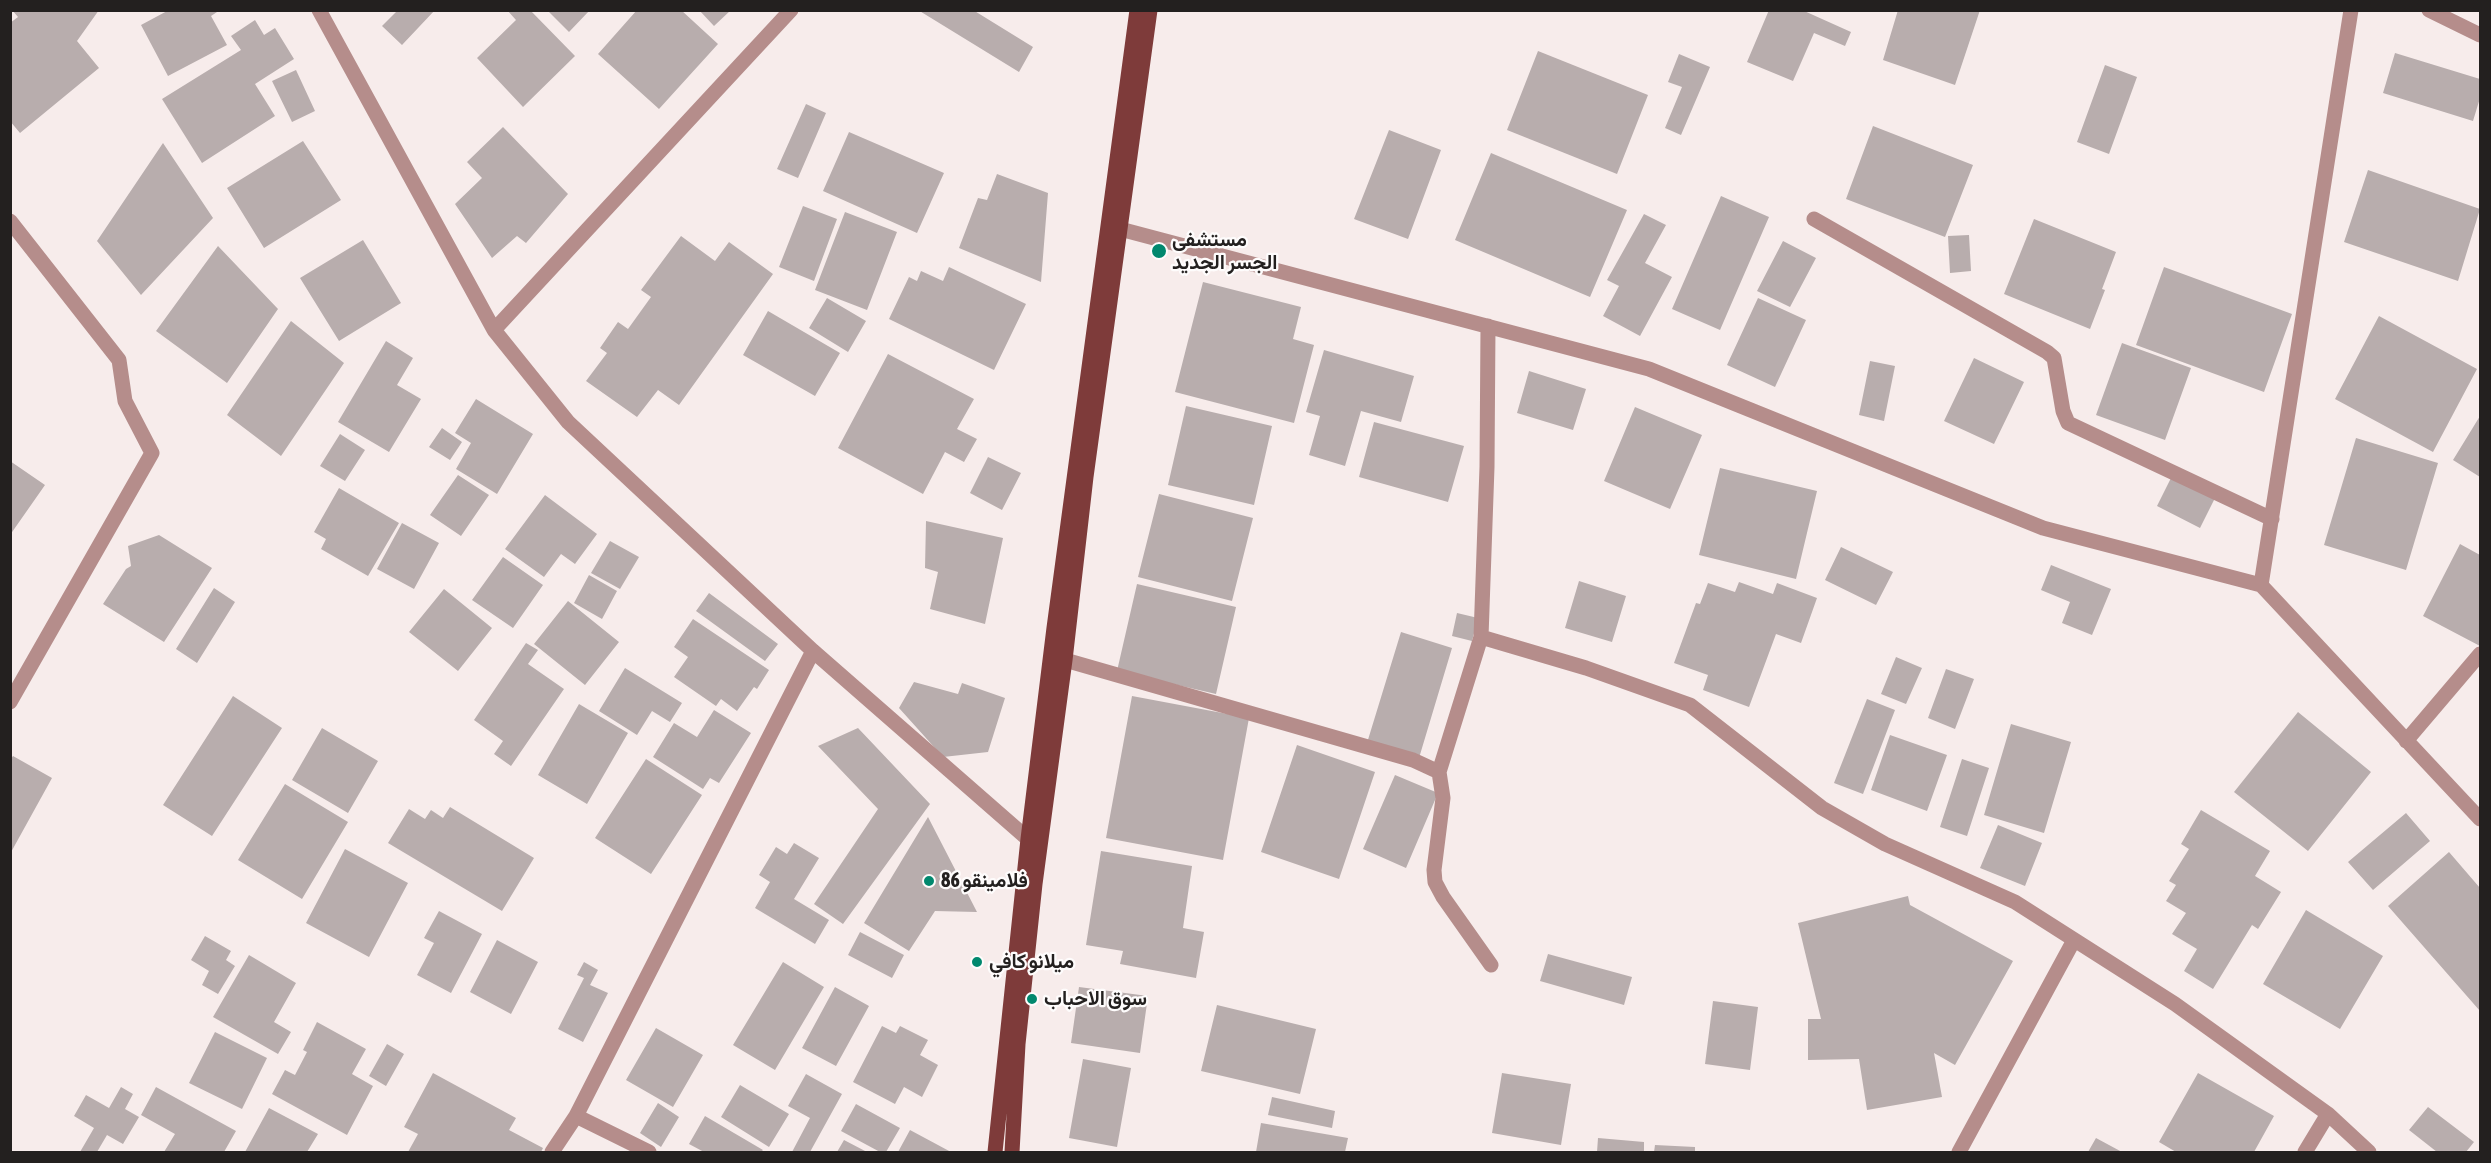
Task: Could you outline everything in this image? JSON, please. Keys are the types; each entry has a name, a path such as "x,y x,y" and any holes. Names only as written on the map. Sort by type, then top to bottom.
{"main road":[{"path":"1012,1152 1018,1044 1035,884 1065,660 1080,476 1137,10"},
{"path":"995,1152 1028,838 1080,476 1120,229 1150,10"}],"street":[{"path":"320,10 494,330 568,422 813,651 1028,838"},
{"path":"494,330 791,10"},
{"path":"2261,585 2351,10"},
{"path":"2430,10 2481,35"},
{"path":"1814,219 2047,352 2054,358 2063,411 2068,423 2272,519"},
{"path":"10,221 119,360 125,401 152,453 10,702"},
{"path":"1120,229 1649,369 2043,528 2261,585 2481,819"},
{"path":"1488,326 1487,467 1481,637 1439,772 1443,798 1434,870 1435,882 1443,897 1491,964"},
{"path":"1481,637 1586,668 1689,705 1822,808 1885,844 2015,902 2175,1004 2328,1114 2369,1152"},
{"path":"552,1152 576,1116 813,651"},
{"path":"2406,741 2481,654"},
{"path":"1065,660 1413,760 1439,772"},
{"path":"1959,1152 2074,940"},
{"path":"2305,1152 2328,1114"},
{"path":"576,1116 649,1152"}],"building":[{"path":"12,10 99,10 77,41 99,68 20,133 10,121 10,23 18,17"},
{"path":"169,10 220,10 211,16 227,45 168,76 141,25"},
{"path":"398,10 435,10 402,45 382,26"},
{"path":"507,10 530,10 575,56 523,107 477,58 516,20"},
{"path":"547,10 590,10 569,32"},
{"path":"637,10 681,10 718,44 659,109 598,54"},
{"path":"699,10 731,10 714,26"},
{"path":"918,10 973,10 1033,47 1019,72"},
{"path":"1769,10 1802,10 1851,32 1845,46 1814,33 1793,81 1747,62"},
{"path":"1898,10 1980,10 1955,85 1883,60"},
{"path":"255,20 264,35 275,28 294,59 255,84 275,116 202,163 162,99 241,50 231,36"},
{"path":"1538,51 1648,95 1617,174 1507,130"},
{"path":"2395,53 2480,79 2480,98 2473,121 2383,93"},
{"path":"1679,54 1710,67 1681,135 1665,128 1682,87 1668,82"},
{"path":"2105,65 2137,77 2109,154 2077,142"},
{"path":"296,70 315,111 292,122 272,81"},
{"path":"806,104 826,113 798,178 777,169"},
{"path":"1873,126 1973,165 1945,237 1846,199"},
{"path":"503,127 568,194 526,243 517,236 492,258 455,204 482,178 467,162"},
{"path":"1389,130 1441,150 1408,239 1354,219"},
{"path":"849,132 944,173 917,233 823,191"},
{"path":"303,141 341,200 264,248 227,188"},
{"path":"163,143 213,218 141,295 97,241"},
{"path":"1491,153 1627,210 1590,297 1455,240"},
{"path":"2368,170 2480,209 2458,281 2344,242"},
{"path":"997,174 1048,193 1041,282 959,248 978,198 987,200"},
{"path":"1721,196 1769,217 1720,330 1672,309"},
{"path":"803,206 837,219 814,281 779,267"},
{"path":"845,212 897,232 867,310 815,290"},
{"path":"1644,214 1666,225 1645,263 1672,277 1640,336 1603,316 1619,286 1607,280"},
{"path":"2034,219 2116,252 2090,329 2004,294"},
{"path":"1969,235 1971,271 1950,273 1948,236"},
{"path":"681,236 715,261 729,242 773,274 679,405 658,390 637,417 586,381 607,353 600,348 618,322 628,329 651,297 641,290"},
{"path":"363,240 401,303 339,341 300,278"},
{"path":"1783,241 1816,258 1790,307 1757,291"},
{"path":"218,246 278,309 227,383 156,331"},
{"path":"949,267 1026,304 994,370 889,319 909,277 917,281 921,271 943,281"},
{"path":"2164,267 2292,314 2264,392 2136,345"},
{"path":"1203,282 1301,307 1293,339 1314,345 1294,423 1175,392"},
{"path":"827,298 866,321 848,352 809,328"},
{"path":"1758,298 1806,320 1775,387 1727,365"},
{"path":"768,311 840,353 815,396 743,355"},
{"path":"2379,316 2477,369 2433,452 2335,399"},
{"path":"291,321 344,363 281,456 227,415"},
{"path":"386,341 413,358 397,385 421,399 389,452 338,422"},
{"path":"2122,343 2191,368 2165,440 2096,415"},
{"path":"1324,350 1414,376 1401,422 1361,411 1345,466 1309,455 1320,416 1306,412"},
{"path":"888,354 974,399 957,429 977,439 964,462 945,452 923,494 838,448"},
{"path":"1974,358 2024,382 1994,444 1944,421"},
{"path":"1870,361 1895,366 1884,421 1859,415"},
{"path":"1529,371 1586,389 1573,430 1517,413"},
{"path":"476,399 533,434 497,494 456,469 471,443 455,433"},
{"path":"1186,406 1272,426 1254,505 1168,485"},
{"path":"1635,407 1702,435 1670,509 1604,481"},
{"path":"2480,416 2480,477 2453,460"},
{"path":"1374,422 1464,446 1448,502 1359,477"},
{"path":"442,428 462,442 450,460 429,447"},
{"path":"340,434 365,450 345,481 320,466"},
{"path":"2356,438 2438,463 2406,570 2324,545"},
{"path":"988,457 1021,473 1002,510 970,493"},
{"path":"10,461 45,485 10,535"},
{"path":"1720,468 1817,491 1796,579 1699,555"},
{"path":"2173,474 2216,496 2200,528 2157,506"},
{"path":"458,475 489,495 461,536 430,515"},
{"path":"339,488 399,523 368,576 321,549 326,539 314,532"},
{"path":"1159,494 1253,518 1232,601 1138,577"},
{"path":"545,495 597,534 575,564 561,554 544,577 505,549"},
{"path":"926,521 1003,538 985,624 930,609 938,572 925,568"},
{"path":"402,523 439,543 414,589 377,569"},
{"path":"159,535 212,568 164,642 103,604 126,569 131,566 128,546"},
{"path":"610,541 639,557 620,589 591,573"},
{"path":"2460,544 2480,555 2480,646 2423,616"},
{"path":"1841,547 1893,572 1876,605 1825,580"},
{"path":"503,557 543,585 513,628 472,600"},
{"path":"2051,565 2111,589 2092,635 2062,623 2070,602 2041,590"},
{"path":"589,575 617,591 602,619 574,603"},
{"path":"1579,581 1626,596 1612,642 1565,628"},
{"path":"1739,582 1773,594 1777,583 1817,598 1801,643 1776,634 1749,707 1703,690 1708,675 1674,663 1696,603 1700,604 1708,583 1735,592"},
{"path":"1137,584 1236,607 1216,694 1117,671"},
{"path":"214,588 235,602 197,663 176,649"},
{"path":"444,589 492,628 458,671 409,632"},
{"path":"709,593 778,644 765,661 696,611"},
{"path":"568,601 619,642 585,685 534,644"},
{"path":"1457,613 1478,618 1472,641 1452,636"},
{"path":"693,619 769,670 757,689 754,687 737,711 721,699 716,706 674,677 688,657 674,647"},
{"path":"1401,632 1452,648 1419,758 1367,743"},
{"path":"526,643 538,650 528,664 564,689 511,766 494,754 503,741 474,720"},
{"path":"1896,657 1922,668 1906,704 1881,694"},
{"path":"625,668 682,703 670,722 652,711 637,735 599,711"},
{"path":"1946,669 1974,679 1955,729 1928,718"},
{"path":"914,682 958,694 962,683 1005,698 988,752 943,757 899,708"},
{"path":"233,696 282,728 212,836 163,805"},
{"path":"1132,696 1249,718 1223,860 1106,838"},
{"path":"1867,699 1895,710 1863,794 1834,783"},
{"path":"579,704 628,733 587,804 538,775"},
{"path":"714,710 751,733 719,783 710,778 703,789 653,757 674,723 697,737"},
{"path":"2298,712 2371,772 2308,851 2234,792"},
{"path":"2011,724 2071,742 2044,833 1984,815"},
{"path":"322,728 378,761 348,813 292,780"},
{"path":"858,728 930,804 843,924 814,904 878,809 818,746"},
{"path":"1890,735 1947,755 1927,811 1871,790"},
{"path":"1297,745 1375,772 1339,879 1261,852"},
{"path":"13,756 52,778 10,854 10,760"},
{"path":"646,759 702,795 651,874 595,838"},
{"path":"1962,759 1989,768 1967,836 1940,827"},
{"path":"1395,775 1438,793 1406,868 1363,849"},
{"path":"285,784 348,822 302,899 238,860"},
{"path":"450,807 534,858 502,911 388,843 409,809 425,819 431,810 443,818"},
{"path":"2201,810 2270,851 2255,876 2281,892 2258,929 2252,925 2213,989 2184,971 2197,949 2172,934 2186,913 2166,901 2176,885 2169,881 2189,849 2181,844"},
{"path":"2406,813 2430,841 2373,890 2348,862"},
{"path":"928,817 977,912 935,911 909,951 864,923"},
{"path":"1998,825 2042,843 2025,886 1980,868"},
{"path":"794,843 819,858 794,899 829,920 815,944 755,908 770,882 759,875 776,847 787,854"},
{"path":"345,849 408,883 369,957 306,923"},
{"path":"1101,851 1192,866 1183,928 1204,932 1196,978 1120,964 1123,951 1086,945"},
{"path":"2449,852 2480,888 2480,1011 2388,906"},
{"path":"1908,896 1910,905 2013,961 1955,1065 1934,1053 1942,1097 1867,1110 1859,1059 1808,1060 1808,1019 1821,1019 1798,923"},
{"path":"2306,910 2383,956 2340,1029 2263,984"},
{"path":"439,911 482,934 451,993 417,975 434,943 424,938"},
{"path":"860,932 904,955 892,978 848,955"},
{"path":"205,936 231,951 226,960 235,966 218,994 202,985 209,971 191,960"},
{"path":"497,940 538,962 511,1014 470,992"},
{"path":"1548,954 1632,977 1624,1005 1540,981"},
{"path":"249,955 296,983 274,1022 291,1032 278,1054 213,1017"},
{"path":"584,962 598,970 590,985 608,993 583,1042 558,1029 584,978 577,975"},
{"path":"783,962 824,987 775,1070 733,1045"},
{"path":"835,987 869,1006 836,1066 802,1048"},
{"path":"1079,987 1148,996 1140,1053 1071,1043"},
{"path":"1713,1001 1758,1007 1750,1070 1705,1064"},
{"path":"1217,1005 1316,1029 1300,1094 1201,1071"},
{"path":"317,1022 366,1049 352,1074 373,1086 347,1135 272,1094 285,1070 295,1075 307,1052 303,1050"},
{"path":"882,1026 896,1033 900,1026 928,1040 920,1055 938,1065 922,1097 904,1087 895,1104 853,1082"},
{"path":"656,1028 703,1055 673,1107 626,1080"},
{"path":"215,1032 267,1058 242,1109 189,1083"},
{"path":"387,1044 404,1054 386,1086 369,1076"},
{"path":"1083,1059 1131,1068 1117,1147 1069,1138"},
{"path":"433,1073 516,1118 509,1130 543,1148 541,1152 408,1152 418,1134 404,1127"},
{"path":"1502,1073 1571,1084 1561,1145 1492,1133"},
{"path":"2198,1073 2274,1116 2254,1152 2176,1152 2159,1142"},
{"path":"806,1074 842,1094 810,1152 792,1152 810,1118 788,1106"},
{"path":"740,1085 789,1114 769,1147 721,1117"},
{"path":"121,1087 133,1094 125,1109 139,1117 123,1144 107,1135 97,1152 80,1152 94,1128 74,1116 86,1095 109,1108"},
{"path":"156,1087 236,1131 224,1152 164,1152 175,1134 141,1115"},
{"path":"1272,1097 1335,1111 1332,1128 1268,1115"},
{"path":"658,1103 679,1117 661,1147 640,1133"},
{"path":"856,1104 900,1128 886,1152 880,1152 841,1131"},
{"path":"2428,1107 2474,1142 2466,1152 2437,1152 2409,1130"},
{"path":"269,1108 318,1134 307,1152 245,1152"},
{"path":"705,1116 763,1150 761,1152 704,1152 689,1144"},
{"path":"1261,1123 1348,1138 1345,1152 1256,1152"},
{"path":"910,1130 951,1152 898,1152"},
{"path":"1598,1138 1644,1142 1644,1152 1597,1152"},
{"path":"2096,1138 2122,1152 2088,1152"},
{"path":"844,1140 867,1152 837,1152"},
{"path":"1655,1145 1695,1147 1695,1152 1654,1152"}],"place":[{"name":"مستشفى الجسر الجديد","path":"1159,251"},
{"name":"فلامينقو 86","path":"929,881"},
{"name":"ميلانو كافي","path":"977,962"},
{"name":"سوق الاحباب","path":"1032,999"}]}
